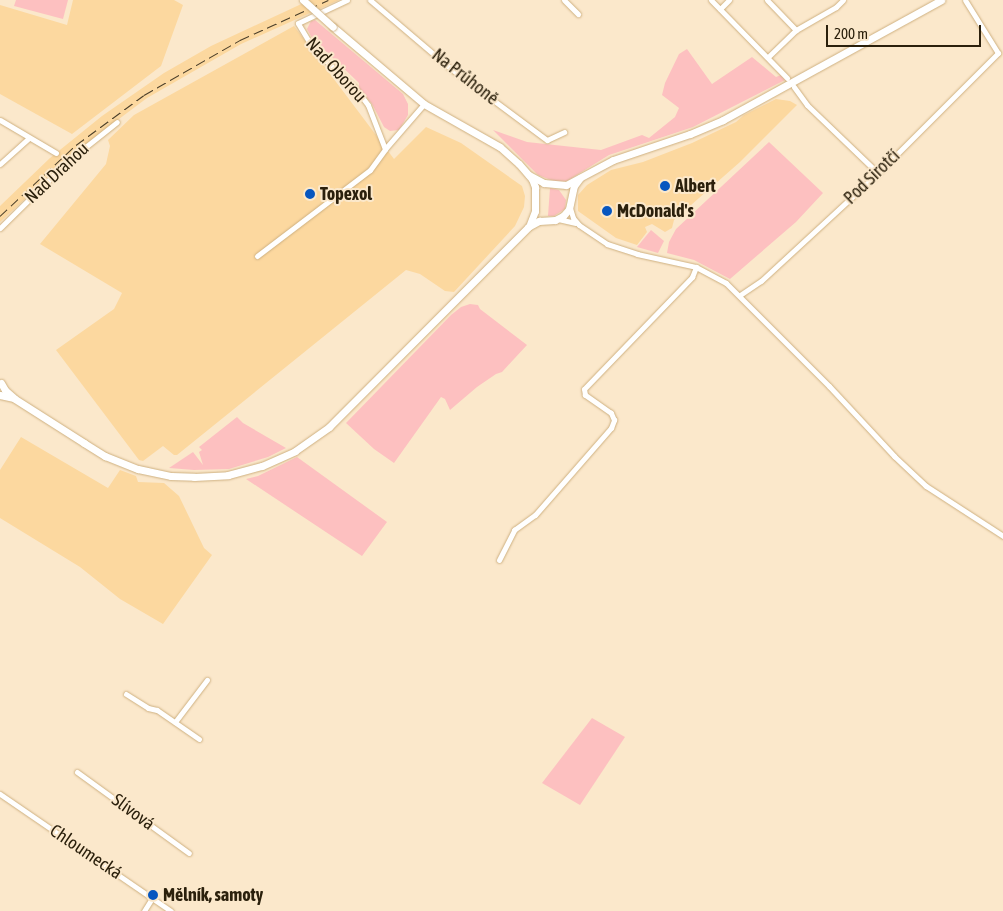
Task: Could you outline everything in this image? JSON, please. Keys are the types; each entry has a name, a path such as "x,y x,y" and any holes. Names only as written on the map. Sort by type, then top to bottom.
{"main road":[{"path":"303,0 424,104 500,148 529,176 540,182 554,185 566,185 613,160 684,137 723,120 941,0"},
{"path":"0,384 15,399 94,450 116,461 143,470 171,476 206,477 240,472 262,466 295,451 329,427 528,227 534,216 536,196 535,187 529,176"},
{"path":"528,227 539,221 558,219 565,214 570,204 574,186 580,178"},
{"path":"536,196 542,188 554,185 566,191 570,204"},
{"path":"535,206 540,215 548,220"},
{"path":"0,395 15,399"}],"street":[{"name":"Nad Oborou","path":"347,0 298,23 314,50 356,89 368,105 386,149"},
{"name":"Na Průhoně","path":"370,0 450,68 547,140 564,132"},
{"path":"564,0 578,14"},
{"path":"711,0 787,78"},
{"path":"720,9 729,0"},
{"path":"767,0 796,30"},
{"path":"768,57 796,30 836,7 843,0"},
{"name":"Pod Sirotčí","path":"740,295 761,281 878,173 998,53 965,0"},
{"path":"794,87 807,105 878,173"},
{"path":"257,256 370,170 424,104"},
{"path":"0,120 56,154"},
{"name":"Nad Drahou","path":"0,228 69,160 117,122"},
{"path":"0,163 30,138"},
{"path":"570,204 573,218 579,225"},
{"path":"558,219 579,225 615,248 696,268 718,278 740,295 894,456 926,486 1003,536"},
{"path":"499,560 514,530 533,517 611,428 614,420 608,410 585,395 584,389 692,277 696,268"},
{"path":"175,722 207,680"},
{"path":"126,694 148,708 157,710 199,739"},
{"name":"Slívová","path":"77,772 189,853"},
{"name":"Chloumecká","path":"0,794 172,911"},
{"path":"144,911 152,898"}],"shaded area":[{"path":"16,0 68,0 63,19 14,6"},
{"path":"73,0 174,0 183,5 161,66 72,134 0,94 0,5 67,25"},
{"path":"310,0 339,0 241,44 147,98 79,149 0,222 0,206 50,158 102,116 164,73 211,46"},
{"path":"315,20 403,94 408,104 408,115 399,130 390,131 384,127 372,104 359,88 359,83 312,38 307,29 311,21"},
{"path":"294,26 394,159 426,127 461,143 522,186 525,196 524,207 515,226 454,292 445,291 420,274 406,270 177,455 174,455 163,446 143,461 139,460 56,350 114,309 122,293 40,244 106,164 110,146 108,140 134,115"},
{"path":"687,49 712,84 752,57 776,77 781,75 785,80 693,127 609,155 567,181 556,182 538,175 493,130 527,142 601,150 642,135 649,138 675,117 679,108 662,95 665,83 679,54"},
{"path":"776,99 790,101 797,105 740,162 674,220 672,228 665,232 652,224 645,227 647,232 637,245 616,238 578,211 578,195 587,185 611,170 643,162 692,143 736,122 744,115"},
{"path":"769,142 823,193 796,222 730,279 694,260 667,253 669,242 676,229"},
{"path":"550,188 559,190 566,200 565,209 554,216 548,216"},
{"path":"651,230 664,241 658,253 637,247"},
{"path":"470,304 478,305 480,309 527,345 502,372 477,387 450,410 445,399 441,397 394,463 374,449 346,423 451,315 461,307"},
{"path":"237,417 243,423 286,448 268,457 229,469 194,470 169,468 193,452 203,465 199,452 202,450 199,447"},
{"path":"21,437 108,488 120,470 136,476 138,482 164,483 179,496 204,548 212,555 163,624 120,599 80,567 0,518 0,470"},
{"path":"297,457 387,522 362,556 246,479 258,476"},
{"path":"592,718 625,737 580,805 542,783"}],"railway":[{"path":"0,216 76,145 144,95 240,40 328,0"}],"place":[{"name":"Albert","path":"665,186"},
{"name":"Topexol","path":"310,194"},
{"name":"McDonald's","path":"607,211"},
{"name":"Mělník, samoty","path":"153,895"}]}
